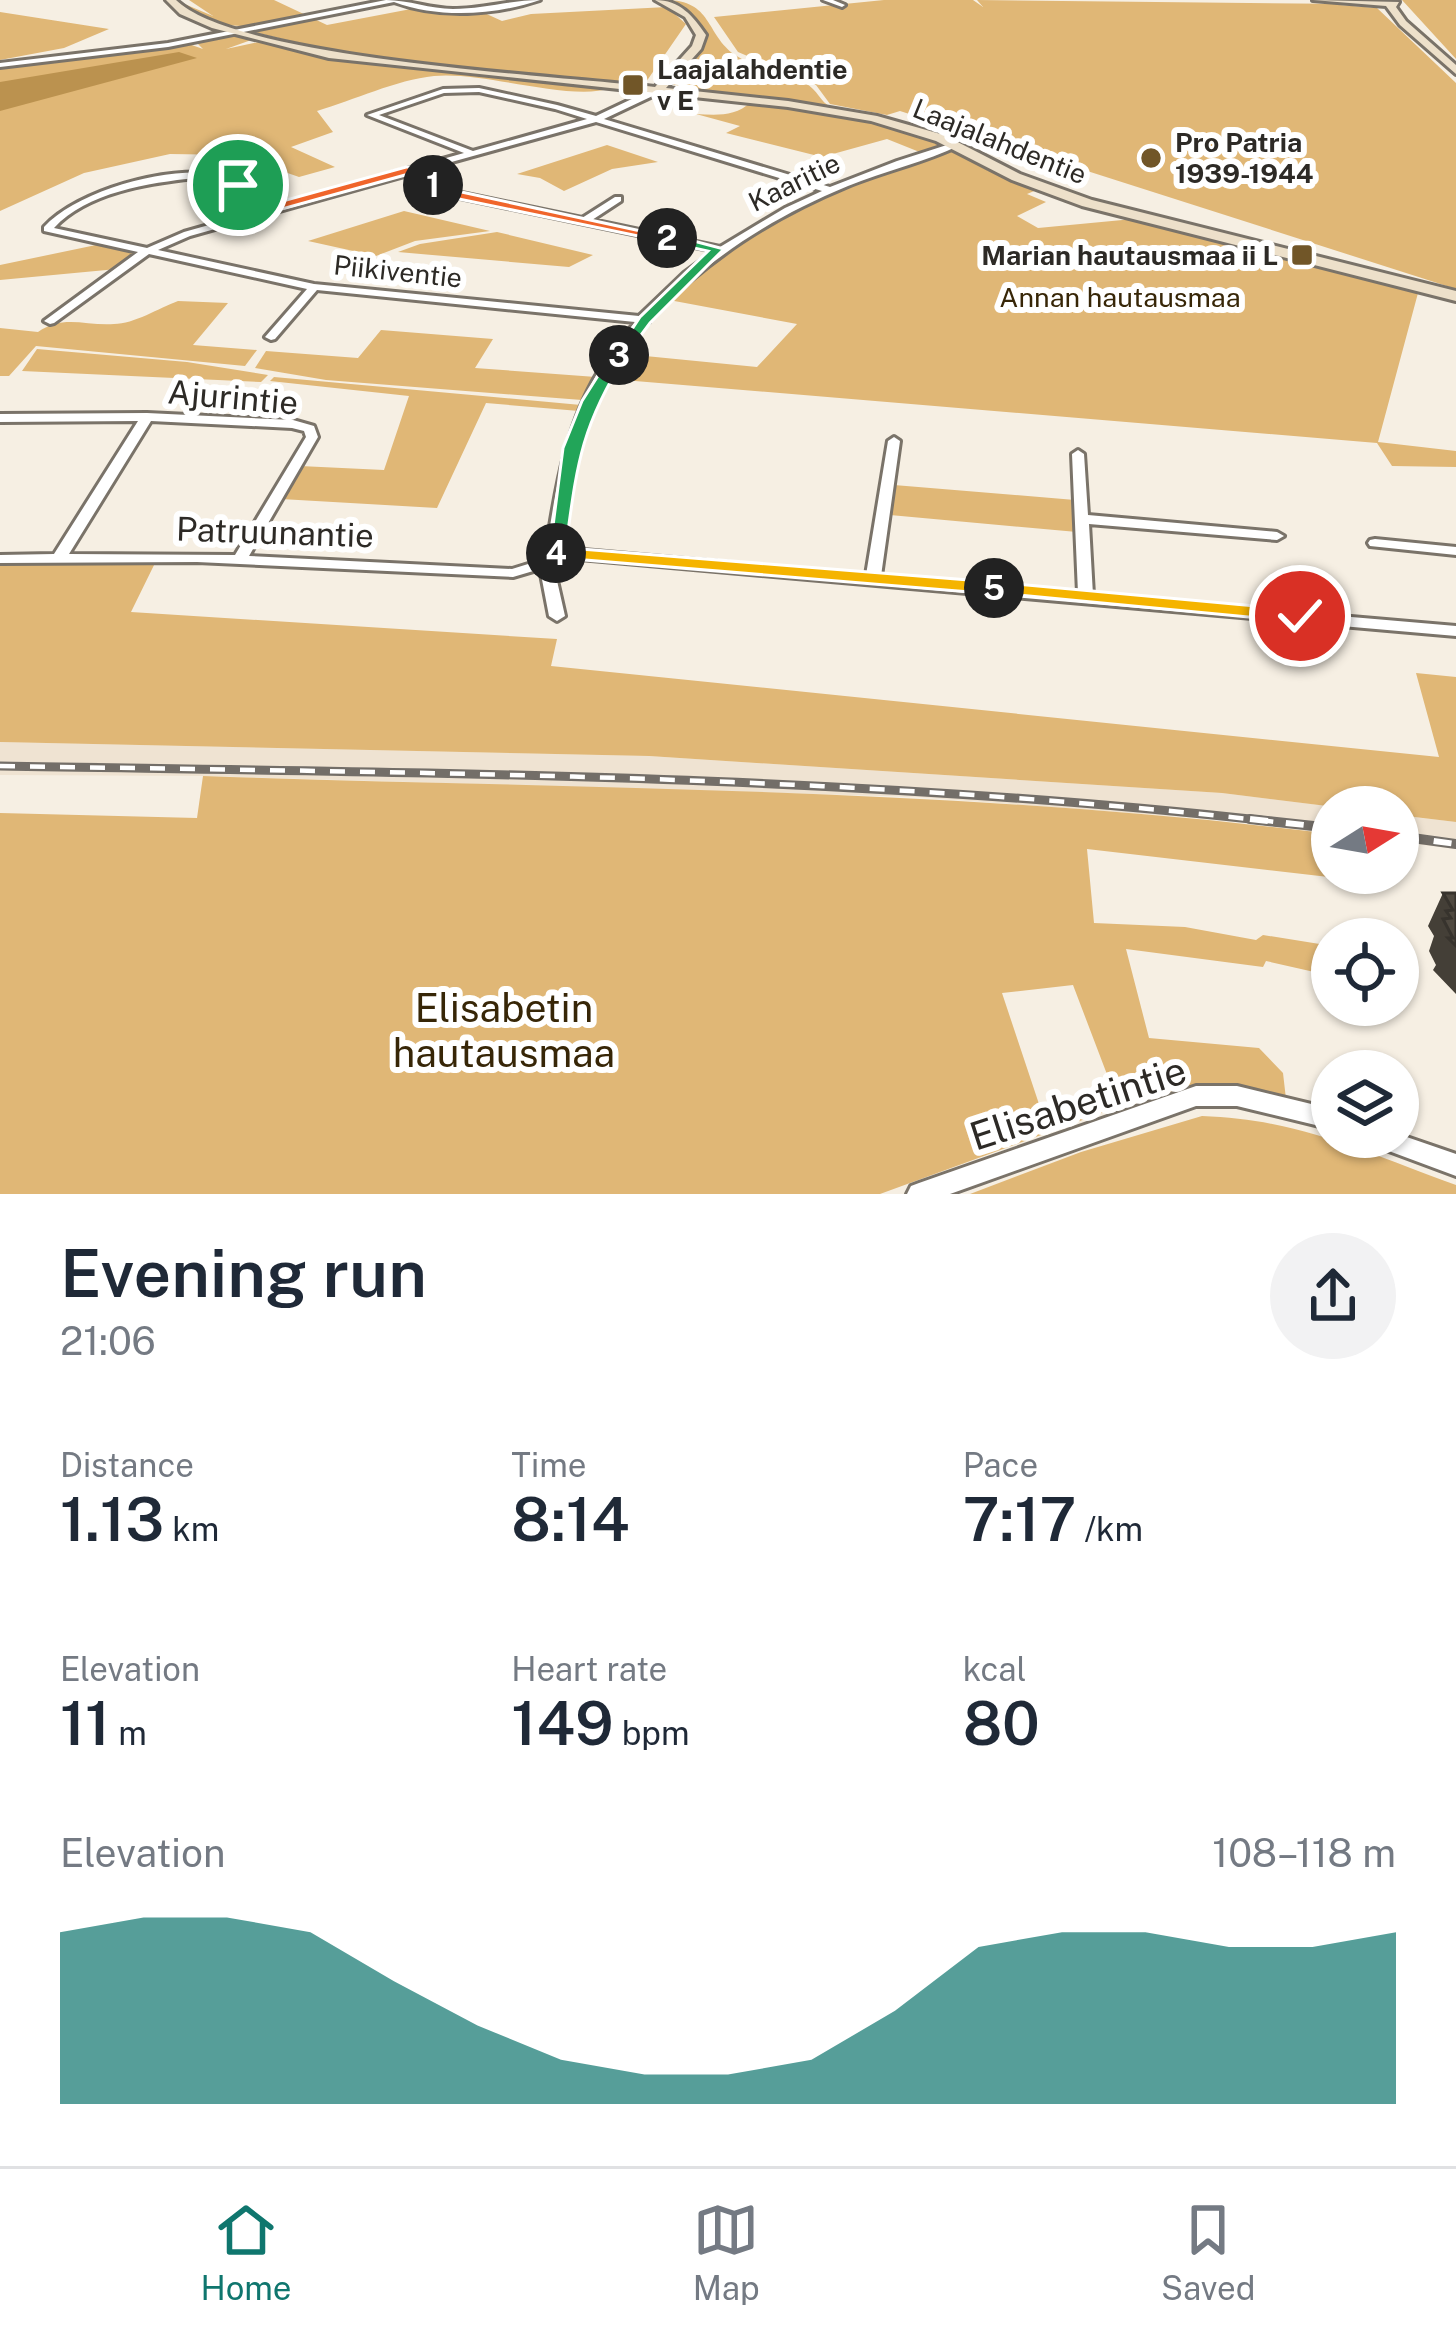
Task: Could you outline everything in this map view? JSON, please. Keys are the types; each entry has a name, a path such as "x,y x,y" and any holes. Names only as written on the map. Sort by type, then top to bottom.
{"street":[{"name":"Laajalahdentie","path":"171,0 196,19 358,59 858,115 956,146 1016,177 1104,208 1456,296"},
{"path":"0,65 238,32 395,0 413,9 462,12 537,0"},
{"path":"50,321 143,253 187,234 596,119 658,90 697,47 701,35 688,15 661,0"},
{"path":"826,0 842,5"},
{"path":"1318,0 1391,2"},
{"path":"1346,0 1391,2 1455,70"},
{"path":"471,153 371,116 459,88 596,119 826,189"},
{"name":"Kaaritie","path":"556,616 549,558 571,448 599,383 645,320 718,249 826,189 956,146"},
{"path":"410,170 454,194 718,249"},
{"name":"Piikiventie","path":"282,206 225,179 180,177 110,193 47,226 143,253 314,287 645,320"},
{"path":"584,221 618,199"},
{"path":"271,337 314,287"},
{"path":"60,557 147,417"},
{"name":"Ajurintie","path":"0,418 147,417 292,424 313,433 239,560"},
{"path":"873,578 894,441"},
{"path":"1078,454 1086,596"},
{"path":"1083,519 1277,536"},
{"path":"1375,543 1456,551"},
{"name":"Patruunantie","path":"0,559 239,560 512,573 549,558 873,578 1456,632"},
{"name":"Elisabetintie","path":"919,1194 1196,1096 1237,1096 1311,1114"},
{"path":"1419,1152 1456,1165"}],"shaded area":[{"path":"179,52 197,58 0,111 0,82"},
{"path":"0,742 648,756 1222,793 1311,804 1311,831 1225,820 917,797 203,776 0,775"},
{"path":"1419,818 1456,822 1456,849 1419,845"}],"green space":[{"path":"175,0 213,16 189,0 274,0 327,25 411,9 480,11 502,21 531,14 667,7 686,24 646,82 634,80 641,83 625,85 361,58 250,31 294,18 232,26"},
{"path":"665,0 692,6 735,55 805,83 831,107 676,90 677,85 669,85 703,49 706,34 686,9"},
{"path":"884,0 973,0 983,7 977,0 1377,8 1456,83 1456,289 900,111 887,115 830,104 816,85 738,52 714,17"},
{"path":"1402,0 1456,0 1456,59"},
{"path":"0,12 109,29 64,48 0,60"},
{"path":"233,35 254,39 226,49 263,41 325,56 611,88 573,91 454,76 420,78 317,111 333,132 291,147 335,167 299,177 236,155 170,154 84,173 0,211 0,67 186,43 203,49 196,42"},
{"path":"751,102 870,119 945,145 922,153 887,139 822,157 726,133 740,126 696,114 732,113"},
{"path":"607,145 658,162 612,169 564,191 540,178 517,174"},
{"name":"Annan hautausmaa","path":"952,149 987,170 1039,189 1027,194 1046,202 1017,216 1038,228 1133,219 1418,293 1378,442 1456,451 1456,467 1392,466 1377,443 611,379 625,354 757,367 797,324 669,300 725,249 831,191"},
{"path":"404,211 490,231 415,241 376,256 308,241"},
{"path":"497,232 593,255 569,267 398,252 420,244"},
{"path":"96,245 138,254 117,269 0,280 0,265"},
{"path":"178,301 228,303 193,345 257,350 245,366 36,346 9,376 0,376 0,328 38,332 65,322 122,323"},
{"path":"381,330 493,339 475,368 596,377 582,400 326,380 255,368 266,351 358,358"},
{"path":"37,349 187,362 268,375 261,382 22,371"},
{"path":"274,377 581,405 579,411 486,403 437,508 281,499 300,466 384,470 409,396 270,381"},
{"path":"894,485 1075,500 1077,532 890,515"},
{"path":"156,561 131,612 557,639 551,666 1439,757 1416,673 1456,677 1456,822 1419,818 1419,786 1311,786 1311,804 1222,793 649,756 0,742 0,562"},
{"name":"Elisabetin hautausmaa","path":"203,776 910,798 1311,832 1311,875 1087,849 1094,923 1185,927 1256,940 1263,935 1311,943 1311,971 1266,961 1263,967 1126,949 1149,1038 1259,1048 1283,1073 1286,1099 1238,1087 1188,1087 1129,1103 880,1194 0,1194 0,813 197,818","holes":["1073,985 1116,1098 1040,1107 1002,993"]},
{"path":"1202,1116 1237,1119 1311,1134 1311,1158 1382,1158 1456,1185 1456,1194 970,1194 1081,1152"}],"building":[{"path":"1443,893 1456,893 1456,946 1448,938 1453,938 1443,919 1451,918 1446,911 1453,910"}],"railway":[{"path":"0,766 798,785 1117,806 1276,822"},
{"path":"1250,819 1311,826"},
{"path":"1419,839 1456,844"}],"place":[{"name":"Laajalahdentie v E","path":"633,85"},
{"name":"Pro Patria 1939-1944","path":"1151,158"},
{"name":"Marian hautausmaa ii L","path":"1302,255"}],"route":[{"path":"238,185 282,206 410,170 454,194 718,249 645,320 599,383 571,448 553,552 1300,616"}]}
